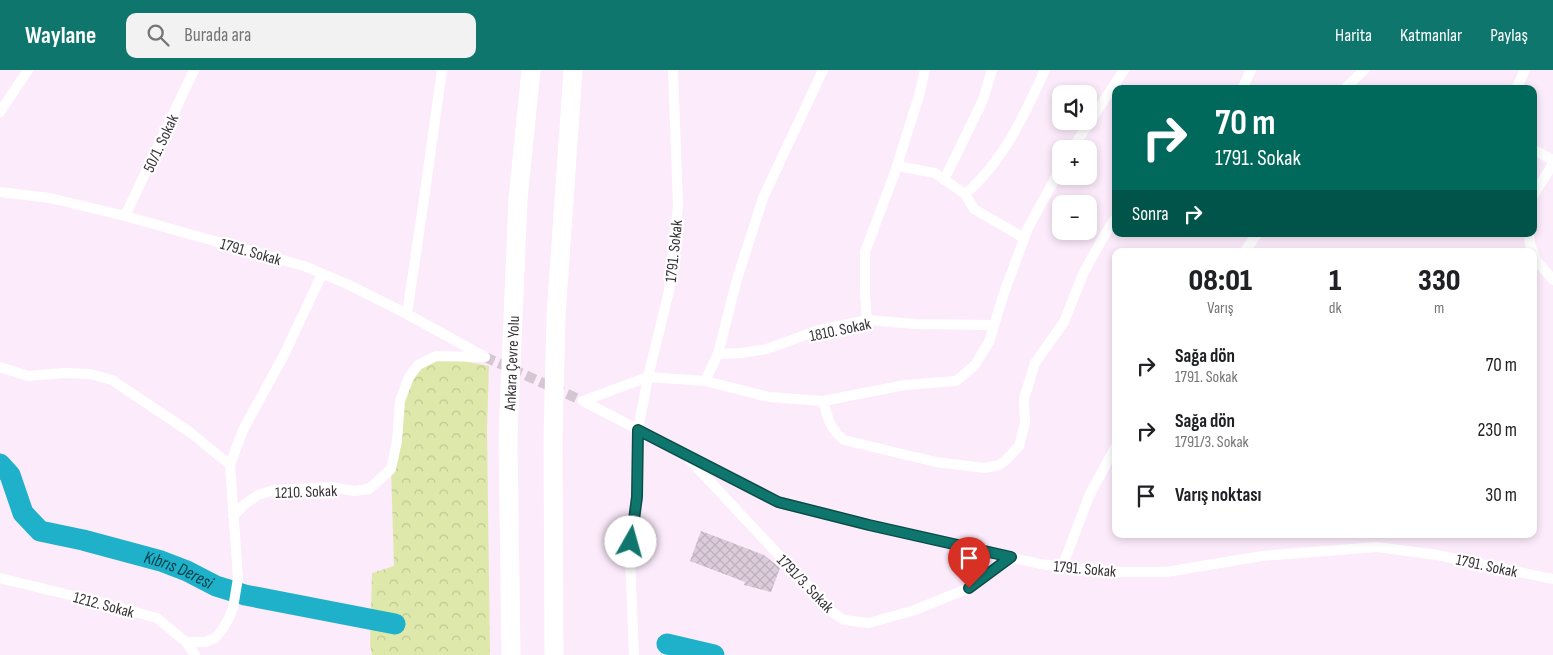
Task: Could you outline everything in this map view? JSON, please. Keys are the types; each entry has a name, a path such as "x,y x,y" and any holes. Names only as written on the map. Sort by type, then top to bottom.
{"highway":[{"name":"Ankara Çevre Yolu","path":"511,655 508,438 518,199 531,70"},
{"path":"554,655 553,440 556,316 573,70"}],"street":[{"path":"0,112 28,70"},
{"name":"50/1. Sokak","path":"125,216 194,70"},
{"path":"407,314 442,70"},
{"name":"1791. Sokak","path":"638,430 648,377 669,291 678,205 673,70"},
{"path":"705,381 718,354 737,279 764,198 823,70"},
{"path":"867,320 865,252 897,166 920,96 925,70"},
{"path":"944,180 983,100 992,70"},
{"path":"965,194 979,182 1000,155 1030,102 1045,70"},
{"path":"1114,85 1124,70"},
{"path":"1244,85 1251,70"},
{"path":"1348,85 1364,70"},
{"path":"1518,85 1525,70"},
{"path":"1078,140 1112,88"},
{"path":"1537,152 1553,162 1537,189"},
{"path":"897,166 935,173 965,194 974,209 1024,238"},
{"path":"648,377 705,381 769,397 823,400 905,385 956,380 975,365 989,342 1024,238 1052,184"},
{"name":"1791. Sokak","path":"0,192 50,198 125,216 304,266 347,284 407,314 485,357"},
{"path":"823,400 830,426 844,440 936,462 985,468 999,465 1019,446 1025,423 1024,399 1035,363 1064,322 1082,274 1112,224"},
{"path":"1247,248 1255,237"},
{"path":"1537,261 1553,280"},
{"path":"186,642 205,642 215,638 228,620 233,608 238,578 230,465 251,413 284,355 322,274"},
{"name":"1810. Sokak","path":"718,354 767,349 819,330 867,320 915,324 994,325"},
{"name":"1210. Sokak","path":"233,516 258,495 274,490 332,487 354,490 369,489 391,469 397,441 400,401 408,377 418,365 436,356 485,357"},
{"path":"0,367 28,376 64,373 90,374 112,380 190,433 230,465"},
{"name":"1791. Sokak","path":"648,377 583,401 778,502 1040,564 1103,572 1166,572 1262,556 1377,547 1437,554 1553,579"},
{"path":"634,655 630,557 637,497 638,430"},
{"path":"1062,567 1090,494 1112,453"},
{"name":"1791/3. Sokak","path":"686,454 831,611 844,620 869,623 916,610 969,588 1011,557"},
{"name":"1212. Sokak","path":"0,578 157,618 186,642 195,655"}],"green space":[{"path":"436,356 489,366 487,429 490,655 372,655 370,644 372,573 394,566 391,469 409,377"}],"building":[{"path":"701,531 764,555 780,568 771,592 744,585 745,582 690,561"}],"waterway":[{"name":"Kıbrıs Deresi","path":"0,464 10,475 23,513 40,531 83,540 161,561 187,571 216,586 245,595 395,624"},
{"name":"Kıbrıs Deresi","path":"667,644 714,655"}],"tunnel":[{"path":"485,357 583,401"}],"route":[{"path":"631,542 637,497 638,430 778,502 1011,557 969,588"}]}
